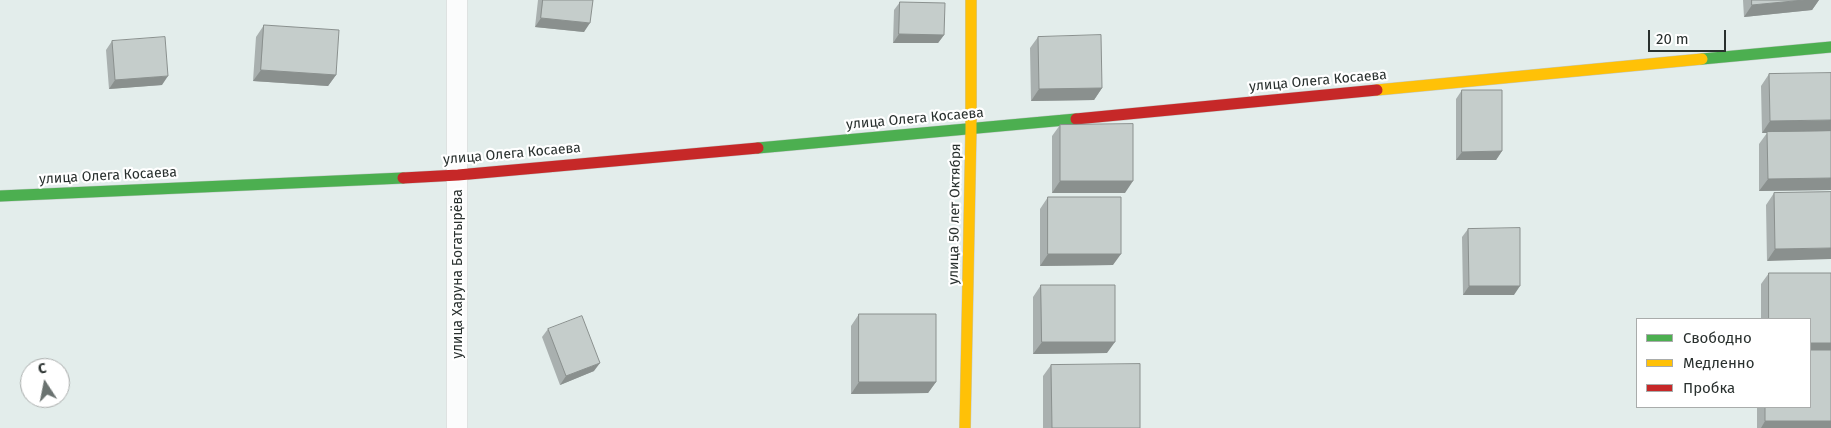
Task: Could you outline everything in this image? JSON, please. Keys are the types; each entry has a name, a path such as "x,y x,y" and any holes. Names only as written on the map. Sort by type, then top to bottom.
{"street":[{"name":"улица Харуна Богатырёва","path":"457,0 457,428"},
{"name":"улица 50 лет Октября","path":"965,428 972,0"},
{"name":"улица Олега Косаева","path":"0,196 458,175 971,129 1831,47"}],"building":[{"path":"543,0 593,0 590,23 541,18"},
{"path":"1752,0 1804,0 1752,5"},
{"path":"900,2 945,3 944,35 899,34"},
{"path":"264,25 339,30 336,75 261,70"},
{"path":"1101,35 1102,88 1039,89 1038,37"},
{"path":"165,37 168,76 115,80 112,41"},
{"path":"1831,73 1831,120 1770,121 1769,74"},
{"path":"1462,90 1502,90 1502,151 1462,152"},
{"path":"1133,124 1133,181 1060,181 1060,125"},
{"path":"1831,131 1831,178 1768,179 1767,132"},
{"path":"1831,192 1831,248 1775,249 1774,193"},
{"path":"1048,197 1121,197 1121,254 1048,254"},
{"path":"1520,228 1520,286 1469,286 1468,229"},
{"path":"1769,273 1831,273 1831,343 1811,343 1811,318 1769,318"},
{"path":"1041,285 1115,285 1115,342 1042,342"},
{"path":"859,314 936,314 936,382 859,382"},
{"path":"582,316 600,363 566,376 548,329"},
{"path":"1811,350 1831,350 1831,421 1765,421 1765,408 1811,408"},
{"path":"1140,364 1140,428 1052,428 1051,365"}],"traffic: fast":[{"path":"1702,59 1831,47"},
{"path":"758,148 1076,119"},
{"path":"0,196 403,178"}],"traffic: slow":[{"path":"965,428 971,129 971,0"},
{"path":"1377,90 1702,59"}],"traffic: jam":[{"path":"1076,119 1377,90"},
{"path":"403,178 458,175 758,148"}]}
